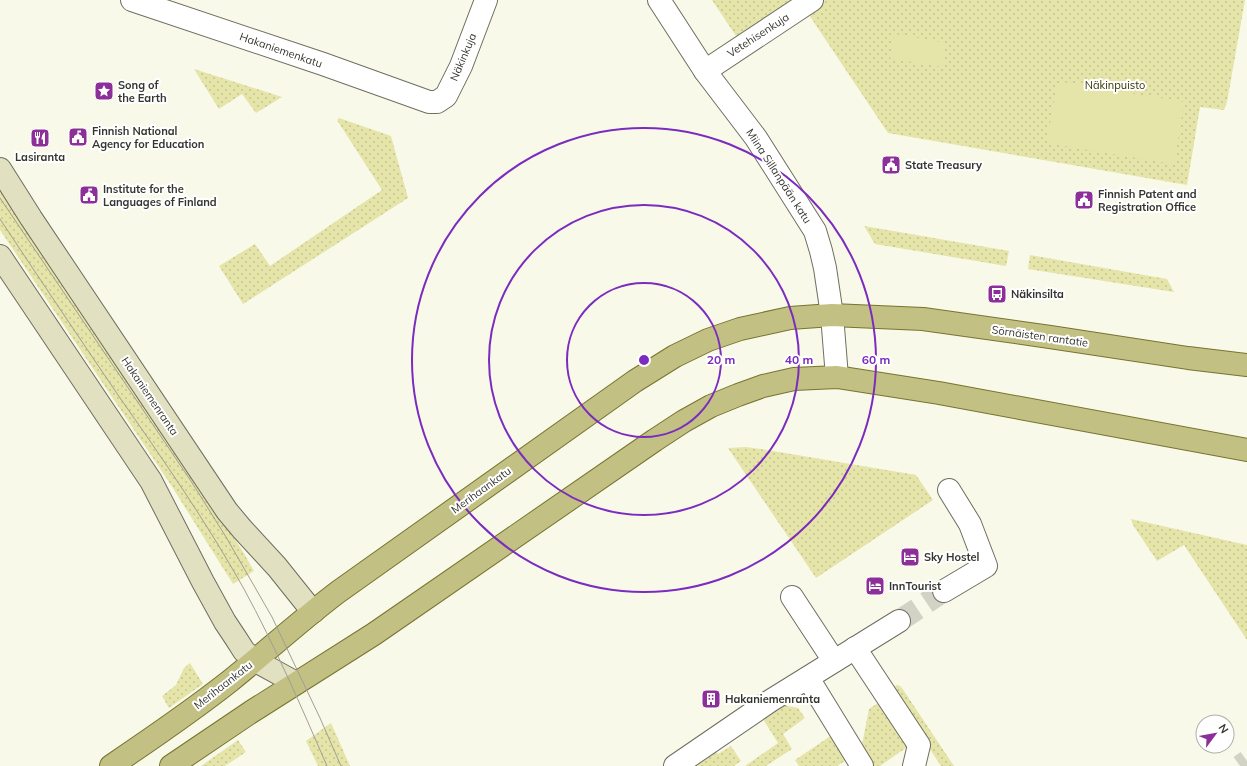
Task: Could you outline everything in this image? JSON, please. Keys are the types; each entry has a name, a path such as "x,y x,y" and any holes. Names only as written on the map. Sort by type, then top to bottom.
{"main road":[{"name":"Hakaniemenranta","path":"0,169 48,244 227,511 277,567 313,612"},
{"path":"0,256 151,481 224,622 244,651 254,660 296,683"},
{"name":"Sörnäisten rantatie","path":"832,315 923,320 1247,365"},
{"name":"Merihaankatu","path":"111,766 164,730 230,680 313,612 635,381 675,356 708,340 740,329 790,318 832,315"},
{"path":"177,762 296,683 374,634 684,422 711,406 763,386 794,379 838,377 939,393 1247,450"}],"street":[{"name":"Hakaniemenkatu","path":"132,0 323,64 429,102"},
{"name":"Näkinkuja","path":"429,102 437,102 446,96 461,66 486,0"},
{"name":"Miina Sillanpään katu","path":"659,0 705,71 756,138 815,231 825,268 832,315 838,377"},
{"name":"Vetehisenkuja","path":"705,71 812,0"},
{"path":"944,591 986,566 970,524 949,490"},
{"path":"792,597 834,661"},
{"path":"675,766 770,701 899,621"},
{"path":"855,648 919,745 914,766"},
{"path":"808,678 862,766"}],"green space":[{"path":"712,0 790,0 736,36"},
{"name":"Näkinpuisto","path":"825,0 1245,0 1227,102 1224,110 1200,107 1187,185 888,133 807,12"},
{"path":"894,34 946,43 942,67 890,58"},
{"path":"194,69 282,97 256,113 242,94 219,109"},
{"path":"1062,82 1184,102 1174,164 1047,143 1056,89"},
{"path":"339,118 391,136 408,198 243,304 219,266 255,244 270,266 382,190 337,120"},
{"path":"0,188 242,550 254,571 233,584 171,485 0,230"},
{"path":"864,226 1009,251 1006,266 875,244"},
{"path":"1030,255 1167,279 1174,292 1028,269"},
{"path":"746,447 916,475 933,500 816,578 728,448"},
{"path":"1131,519 1247,545 1247,640 1184,545 1157,561 1133,525"},
{"path":"190,663 203,684 169,708 162,696 176,685 184,668"},
{"path":"897,685 902,688 954,766 941,766 893,693 893,687"},
{"path":"881,701 910,745 880,766 873,766 861,750 869,709"},
{"path":"778,704 798,708 805,718 783,734 792,749 766,766 745,766 778,743 761,716"},
{"path":"331,723 350,766 318,766 306,741"},
{"path":"832,735 848,759 837,766 799,766 795,760"},
{"path":"238,740 246,752 225,766 201,766"},
{"path":"731,746 741,761 734,766 693,766 714,747 718,754"}],"tunnel":[{"path":"899,621 944,591"},
{"path":"1240,766 1247,761"}],"tram line":[{"path":"0,198 191,481 226,537 272,617 341,766"},
{"path":"0,219 183,490 244,589 277,654 327,766"}],"place":[{"name":"Song of the Earth","path":"104,91"},
{"name":"Finnish National Agency for Education","path":"78,137"},
{"name":"Lasiranta","path":"40,138"},
{"name":"State Treasury","path":"891,165"},
{"name":"Institute for the Languages of Finland","path":"89,195"},
{"name":"Finnish Patent and Registration Office","path":"1084,200"},
{"name":"Näkinsilta","path":"997,294"},
{"name":"Sky Hostel","path":"910,557"},
{"name":"InnTourist","path":"875,586"},
{"name":"Hakaniemenranta","path":"711,699"}]}
